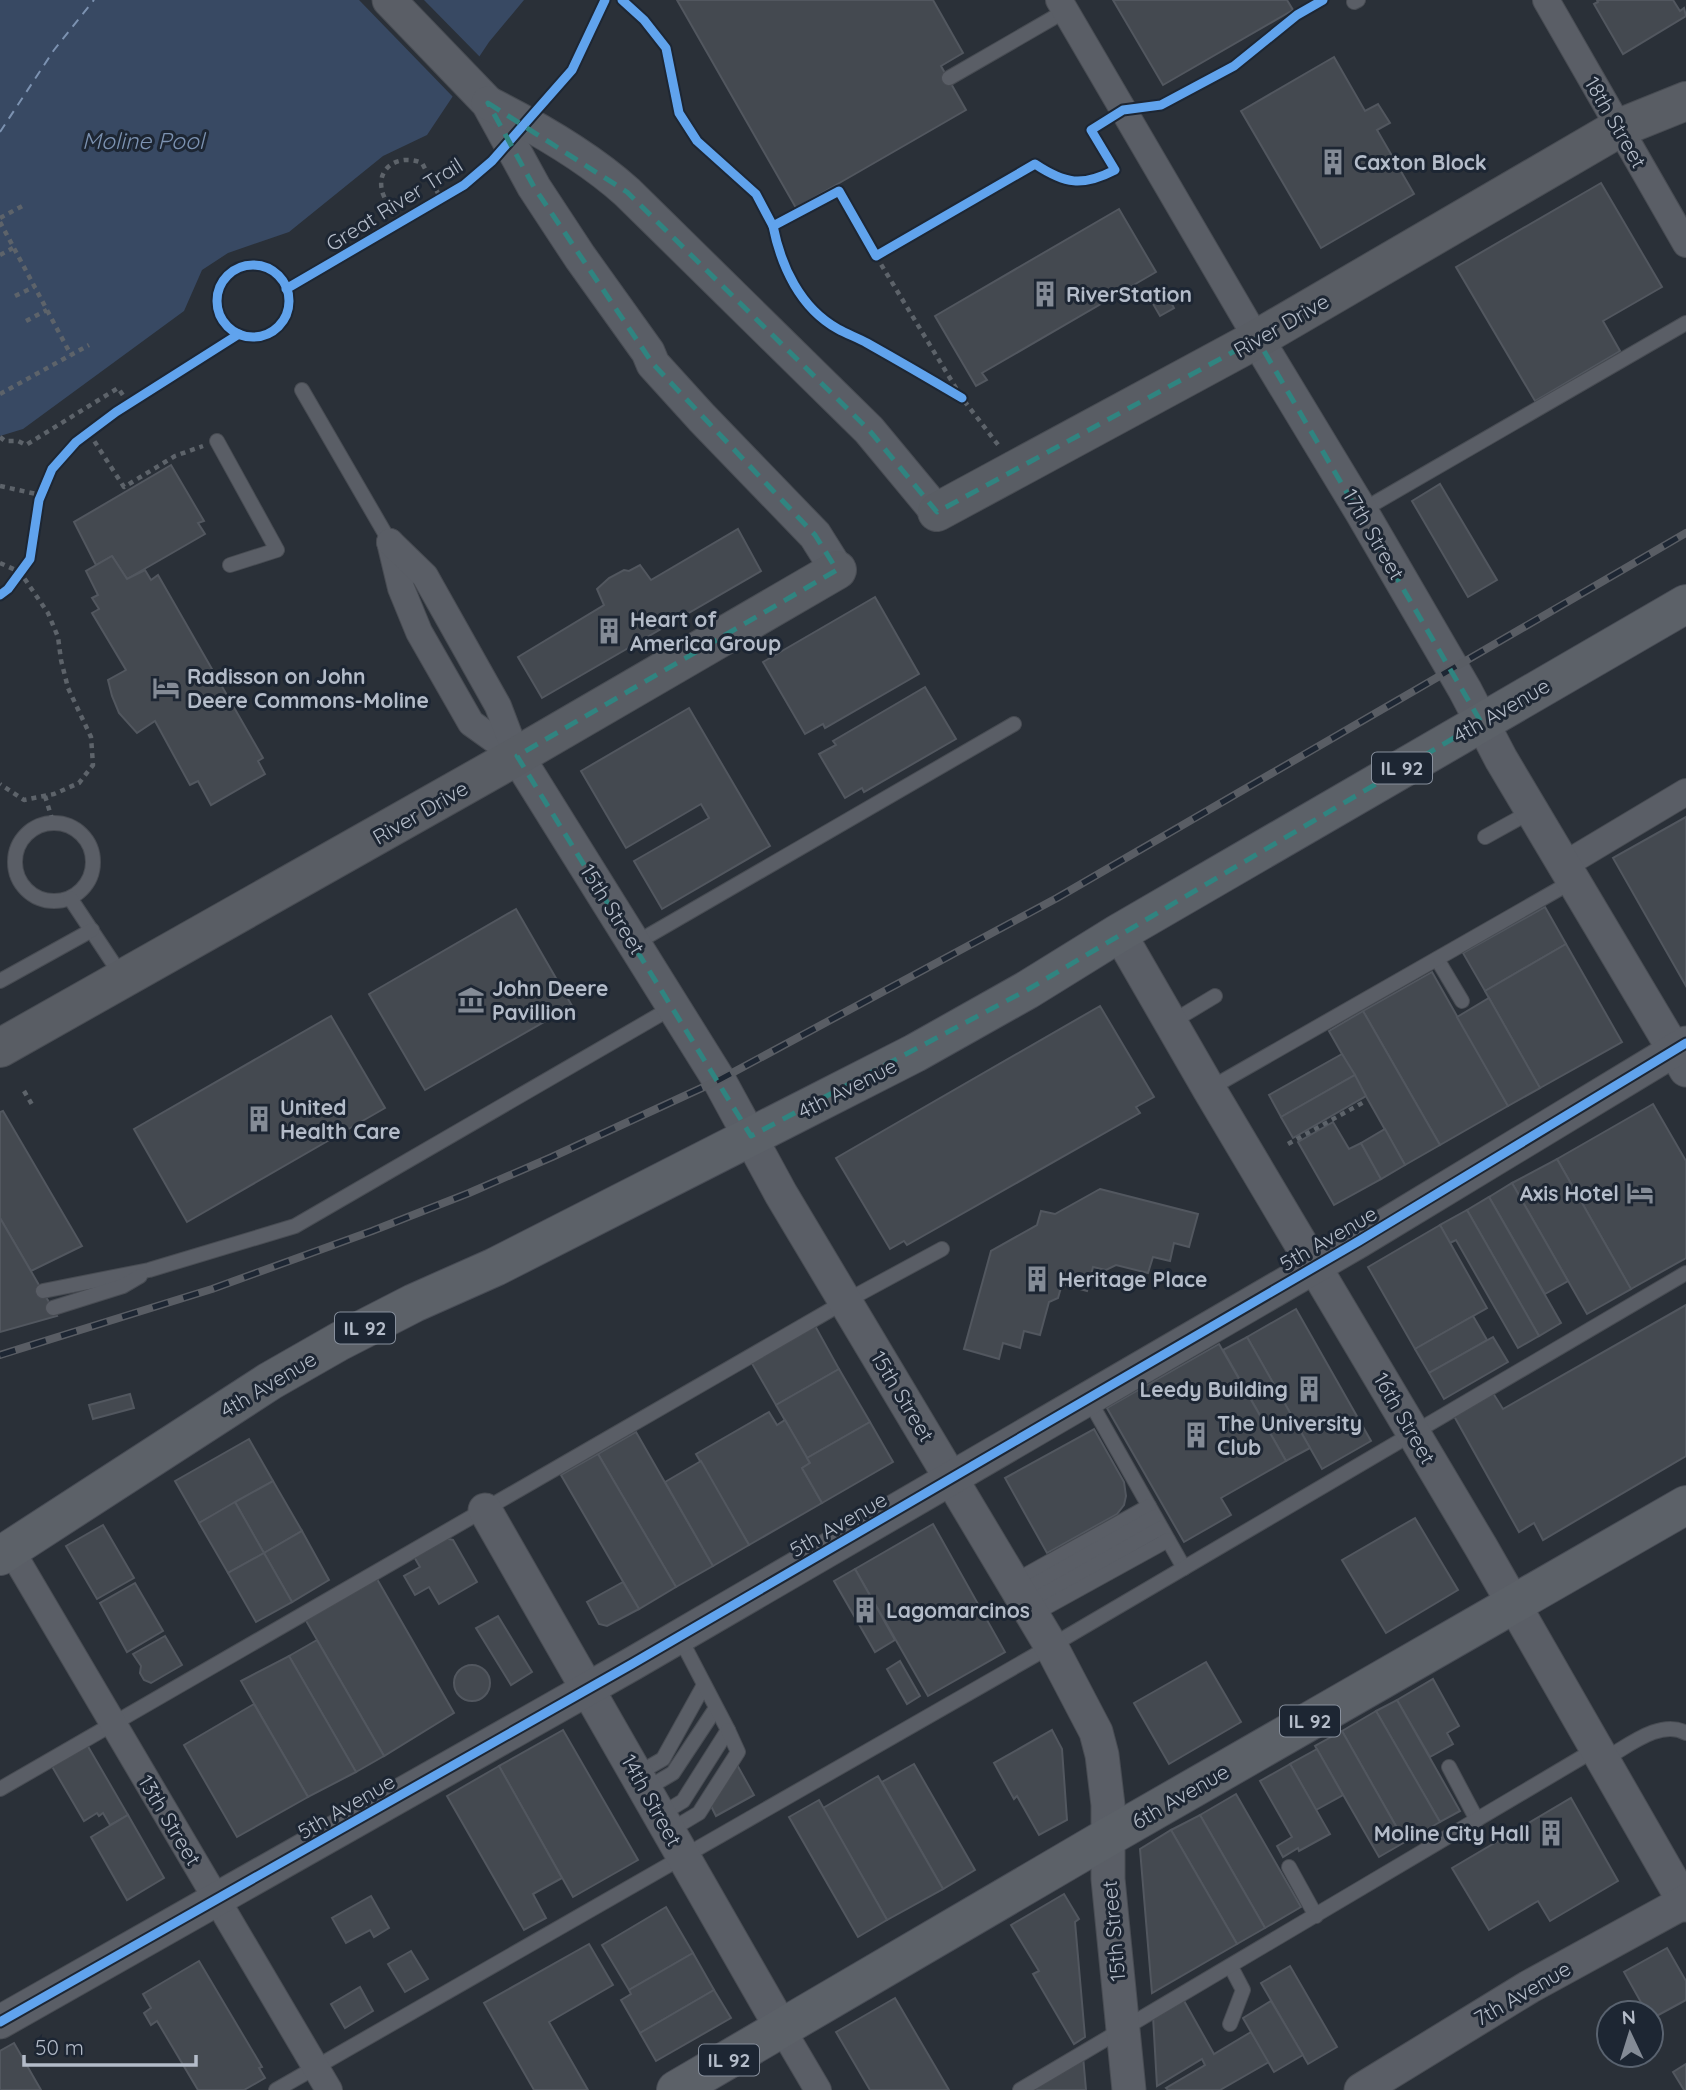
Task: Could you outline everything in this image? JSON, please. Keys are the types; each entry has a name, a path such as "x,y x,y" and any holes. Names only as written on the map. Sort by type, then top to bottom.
{"main road":[{"name":"River Drive","path":"937,512 1257,339 1619,128 1686,75"},
{"name":"River Drive","path":"1619,128 1686,101"},
{"name":"River Drive","path":"0,1048 517,756 837,570"},
{"name":"4th Avenue","path":"5,1553 270,1381 340,1341 414,1303 495,1267 915,1053 1686,604"},
{"name":"6th Avenue","path":"676,2090 1108,1837 1686,1506"}],"street":[{"path":"390,0 488,103 534,187 648,352 653,364 815,535 837,570"},
{"name":"18th Street","path":"1546,0 1686,244"},
{"name":"17th Street","path":"1062,6 1361,511 1532,811 1682,1054"},
{"path":"488,103 517,118 614,180 869,430 937,512"},
{"name":"15th Street","path":"390,542 425,576 498,705 517,756 674,1006 751,1136 781,1194 1051,1646 1096,1732 1102,1755 1108,1805 1108,1879 1129,2090"},
{"path":"1569,873 1686,792"},
{"name":"16th Street","path":"1119,933 1209,1090 1414,1434 1685,1903"},
{"name":"5th Avenue","path":"0,2022 588,1689 1682,1054"},
{"name":"14th Street","path":"485,1510 818,2090"},
{"name":"13th Street","path":"5,1553 114,1724 329,2090"},
{"name":"7th Avenue","path":"1361,2090 1529,1987 1685,1903"}],"lane":[{"path":"948,61 952,76 1062,6"},
{"path":"1361,511 1686,323"},
{"path":"302,390 390,542"},
{"path":"217,441 277,550 230,565"},
{"path":"634,944 1014,724"},
{"path":"1485,838 1532,811"},
{"path":"52,822 78,831 87,841 93,859 92,872 86,884 70,898 57,901 44,900 31,894 18,879 14,866 15,852 21,839 33,828 52,822"},
{"path":"1209,1090 1437,959 1569,873"},
{"path":"70,898 124,979"},
{"path":"0,981 92,930"},
{"path":"1437,959 1462,1001"},
{"path":"1171,1023 1215,996"},
{"path":"43,1291 149,1270 295,1226 674,1006"},
{"path":"0,1789 846,1301 942,1249"},
{"path":"52,1308 124,1286 149,1270"},
{"path":"659,1813 1051,1646 1686,1273"},
{"path":"1088,1398 1184,1569"},
{"path":"1022,1598 1158,1523"},
{"path":"1022,1598 1158,1523"},
{"path":"276,2090 316,2067 659,1813 684,1801 728,1730 679,1636"},
{"path":"659,1813 663,1759 704,1685"},
{"path":"659,1813 673,1773 716,1708"},
{"path":"1020,2090 1477,1820 1600,1755 1655,1731 1668,1728 1686,1733"},
{"path":"1449,1767 1477,1820"},
{"path":"1289,1867 1316,1916"},
{"path":"1230,2024 1243,1990 1231,1967"}],"path":[{"path":"400,223 383,195 381,182 388,166 398,160 407,159 422,163 441,199"},
{"path":"26,204 0,220 71,355"},
{"path":"870,245 962,397 1017,469"},
{"path":"0,256 13,248"},
{"path":"876,256 887,249"},
{"path":"15,296 34,287"},
{"path":"26,321 47,310"},
{"path":"0,394 89,345"},
{"path":"941,385 962,397"},
{"path":"2,440 18,441 26,445 118,388 126,406 140,397"},
{"path":"98,426 86,435 124,487 175,456 217,441"},
{"path":"0,486 42,493"},
{"path":"0,563 20,573 48,613 58,637 68,688 91,737 93,765 79,783 45,796 24,800 0,784"},
{"path":"45,796 52,822"},
{"path":"24,1091 34,1108"},
{"path":"1288,1144 1364,1102"}],"highlighted area":[{"path":"488,103 627,192 869,430 937,512 1257,339 1481,722 1027,990 751,1136 517,756 837,570 815,535 653,364 534,187"}],"water":[{"name":"Moline Pool","path":"0,0 524,0 489,42 427,135 383,156 289,232 228,253 202,270 184,311 23,429 0,436"}],"pier":[{"path":"359,0 424,0 482,59 455,99"}],"building":[{"path":"677,0 933,0 963,53 941,66 966,110 796,208"},
{"path":"1113,0 1287,0 1293,10 1163,85"},
{"path":"1597,0 1673,0 1680,11 1684,8 1686,16 1623,54 1594,4"},
{"name":"Caxton Block","path":"1334,57 1365,111 1378,104 1390,123 1377,130 1414,194 1321,248 1241,111"},
{"path":"1601,183 1662,287 1603,321 1620,351 1535,401 1456,267"},
{"name":"RiverStation","path":"1119,209 1156,272 982,373 987,380 976,386 935,316"},
{"path":"1164,289 1174,308 1160,316 1149,297"},
{"path":"171,465 204,521 198,523 205,534 127,579 112,556 96,565 74,522"},
{"path":"1440,484 1497,580 1468,597 1412,501"},
{"name":"Heart of America Group","path":"738,529 761,571 542,698 518,657 604,605 597,589 609,578 640,565 651,580"},
{"name":"Radisson on John Deere Commons-Moline","path":"112,556 127,579 145,570 151,580 158,575 263,758 258,761 265,774 211,805 198,781 190,785 155,721 137,733 119,713 112,696 108,680 126,670 92,613 99,609 92,598 98,595 86,571"},
{"path":"875,597 919,674 825,728 823,724 805,734 763,662"},
{"path":"925,687 956,739 864,792 862,788 845,798 819,754 836,745 833,741"},
{"path":"689,708 770,846 662,909 634,861 709,818 701,804 626,848 581,771"},
{"path":"1686,817 1686,986 1613,858"},
{"path":"1545,907 1566,944 1485,991 1463,953"},
{"name":"John Deere Pavillion","path":"516,909 572,1006 425,1090 369,994"},
{"path":"1566,944 1622,1042 1540,1088 1485,991"},
{"path":"1432,972 1508,1106 1440,1145 1363,1011"},
{"path":"1489,998 1540,1088 1508,1106 1457,1017"},
{"path":"1100,1006 1154,1097 1136,1107 1140,1113 907,1245 904,1241 890,1249 836,1158"},
{"path":"1363,1011 1440,1145 1405,1165 1329,1031"},
{"name":"United Health Care","path":"331,1016 385,1108 187,1222 134,1129"},
{"path":"1342,1054 1355,1075 1281,1117 1269,1095"},
{"path":"1355,1075 1366,1096 1293,1138 1281,1117"},
{"path":"1653,1104 1686,1161 1686,1258 1631,1289 1557,1159"},
{"path":"3,1111 82,1246 31,1271 0,1218 0,1112"},
{"path":"1333,1122 1349,1149 1361,1143 1381,1179 1334,1205 1298,1142"},
{"path":"1385,1129 1405,1165 1381,1179 1361,1143"},
{"path":"1557,1159 1631,1289 1587,1314 1512,1183"},
{"path":"1512,1183 1568,1281 1545,1294 1489,1197"},
{"name":"Heritage Place","path":"1100,1189 1198,1214 1189,1247 1174,1243 1170,1261 1153,1257 1148,1273 1116,1265 1106,1270 1093,1267 1087,1291 1062,1284 1058,1298 1049,1302 1040,1335 1024,1331 1020,1348 1003,1343 999,1359 964,1349 991,1251 1037,1225 1041,1211 1055,1214"},
{"path":"1489,1197 1561,1323 1539,1336 1467,1210"},
{"path":"1467,1210 1539,1336 1518,1348 1456,1240 1450,1243 1440,1225"},
{"path":"0,1218 57,1316 0,1332"},
{"path":"1440,1225 1487,1308 1415,1349 1368,1267"},
{"path":"1686,1305 1686,1456 1543,1540 1534,1523 1519,1532 1454,1416 1493,1393 1503,1409"},
{"name":"Leedy Building","path":"1296,1309 1371,1441 1322,1469 1247,1337"},
{"path":"1473,1316 1487,1340 1429,1373 1415,1349"},
{"path":"814,1324 839,1369 776,1405 750,1360"},
{"path":"1247,1337 1310,1448 1286,1461 1223,1350"},
{"path":"1493,1337 1508,1362 1444,1399 1429,1373"},
{"name":"The University Club","path":"1219,1344 1286,1461 1221,1498 1231,1515 1184,1542 1107,1408"},
{"path":"839,1369 870,1422 807,1458 776,1405"},
{"path":"130,1394 134,1408 93,1419 89,1405"},
{"path":"769,1412 777,1425 785,1420 810,1463 802,1468 822,1503 749,1545 696,1454"},
{"path":"870,1422 893,1462 822,1503 802,1468 810,1463 807,1458"},
{"path":"1094,1429 1124,1482 1124,1505 1117,1514 1047,1553 1005,1478"},
{"path":"636,1432 713,1566 676,1587 598,1454"},
{"path":"249,1439 273,1481 199,1523 175,1481"},
{"path":"598,1454 676,1587 639,1609 561,1475"},
{"path":"701,1461 749,1545 713,1566 665,1482"},
{"path":"273,1481 302,1531 264,1553 235,1502"},
{"path":"235,1502 264,1553 228,1573 199,1523"},
{"path":"1415,1518 1458,1590 1386,1633 1342,1560"},
{"path":"933,1524 1005,1652 928,1696 855,1569"},
{"path":"103,1525 134,1578 97,1599 66,1546"},
{"path":"302,1531 329,1580 292,1602 264,1553"},
{"path":"444,1538 453,1540 477,1582 439,1604 429,1587 415,1595 404,1576 420,1567 413,1555"},
{"path":"264,1553 292,1602 256,1622 228,1573"},
{"name":"Lagomarcinos","path":"855,1569 895,1640 875,1652 834,1581"},
{"path":"377,1579 454,1713 384,1756 305,1619"},
{"path":"623,1582 639,1609 607,1626 599,1624 587,1602"},
{"path":"135,1583 163,1631 127,1652 100,1603"},
{"path":"498,1616 532,1672 511,1685 476,1628"},
{"path":"165,1636 182,1665 151,1683 144,1680 140,1673 141,1666 133,1654"},
{"path":"317,1640 384,1756 356,1772 289,1656"},
{"path":"289,1656 356,1772 308,1797 241,1681"},
{"path":"900,1661 920,1696 907,1704 887,1669"},
{"path":"1206,1662 1241,1722 1169,1764 1134,1703"},
{"path":"472,1665 485,1670 490,1683 485,1696 472,1701 459,1696 454,1683 459,1670"},
{"path":"1433,1679 1459,1726 1447,1733 1453,1744 1430,1757 1397,1700"},
{"path":"1397,1700 1460,1811 1440,1822 1376,1711"},
{"path":"254,1704 308,1797 237,1837 184,1745"},
{"path":"1376,1711 1440,1822 1405,1842 1342,1731"},
{"path":"563,1730 638,1860 573,1897 499,1766"},
{"path":"1052,1730 1062,1749 1067,1820 1039,1835 1017,1796 1014,1799 994,1763"},
{"path":"1342,1731 1405,1842 1379,1857 1315,1746"},
{"path":"86,1743 128,1815 110,1825 103,1813 99,1816 97,1813 84,1821 50,1763"},
{"path":"1317,1749 1343,1795 1316,1810 1290,1764"},
{"path":"736,1763 754,1795 716,1816 711,1806"},
{"path":"914,1764 975,1870 943,1889 882,1782"},
{"path":"1290,1764 1330,1834 1283,1857 1277,1846 1292,1837 1260,1781"},
{"path":"499,1766 562,1878 533,1894 546,1918 524,1930 447,1796"},
{"path":"878,1776 943,1889 887,1920 823,1808"},
{"path":"1236,1794 1301,1907 1265,1928 1200,1815"},
{"name":"Moline City Hall","path":"1571,1798 1618,1881 1550,1921 1538,1901 1489,1930 1452,1868"},
{"path":"819,1800 887,1920 858,1937 789,1817"},
{"path":"128,1815 164,1878 127,1900 91,1837"},
{"path":"1200,1815 1265,1928 1237,1944 1171,1830"},
{"path":"1171,1830 1237,1944 1152,1993 1140,1849"},
{"path":"1064,1894 1079,1919 1075,1922 1085,2037 1074,2044 1033,1974 1039,1971 1011,1925"},
{"path":"371,1896 389,1928 374,1937 370,1930 346,1943 332,1918"},
{"path":"666,1907 693,1953 629,1990 602,1945"},
{"path":"589,1944 613,1985 549,2022 588,2090 534,2090 484,2003"},
{"path":"1667,1948 1686,1981 1686,2000 1665,2011 1665,1999 1639,1999 1624,1972"},
{"path":"411,1951 428,1979 405,1992 388,1964"},
{"path":"693,1953 714,1990 640,2033 621,2000 631,1994 629,1990"},
{"path":"199,1961 262,2067 259,2068 265,2078 244,2090 198,2090 157,2021 151,2025 144,2013 151,2008 143,1994"},
{"path":"1290,1966 1337,2047 1308,2064 1261,1983"},
{"path":"360,1987 373,2011 345,2028 331,2004"},
{"path":"714,1990 731,2018 656,2061 640,2033"},
{"path":"895,1998 949,2090 870,2090 836,2032"},
{"path":"1183,1999 1214,2054 1251,2032 1269,2062 1220,2090 1166,2088 1205,2065 1202,2059 1157,2086 1153,2016"},
{"path":"1271,2001 1303,2055 1274,2072 1243,2018"},
{"path":"14,2043 41,2090 0,2090 0,2051"},
{"path":"1083,2056 1086,2090 1023,2090"},
{"path":"1686,2064 1686,2090 1684,2090 1673,2072"}],"ferry route":[{"path":"0,132 54,50 94,0"}],"railway":[{"path":"0,1355 212,1289 372,1231 552,1157 719,1080 1057,898 1686,533"}],"cycle path":[{"name":"Great River Trail","path":"286,289 464,185 492,161 572,70 605,0"},
{"path":"622,0 644,20 666,48 679,113 697,141 756,194 773,226 839,191 876,256 1035,164 1056,176 1074,181 1093,179 1115,170 1091,130 1123,110 1161,105 1234,66 1297,15 1323,0"},
{"path":"773,226 787,271 813,310 838,329 962,398"},
{"path":"253,265 273,271 283,281 289,301 283,321 273,331 253,337 233,331 223,321 217,301 223,281 233,271 253,265"},
{"path":"0,595 8,589 30,559 39,500 52,469 76,442 116,412 239,334"},
{"path":"0,2022 632,1664 1359,1241 1686,1043"}],"place":[{"name":"Caxton Block","path":"1333,162"},
{"name":"RiverStation","path":"1045,294"},
{"name":"Heart of America Group","path":"609,631"},
{"name":"Radisson on John Deere Commons-Moline","path":"166,688"},
{"name":"John Deere Pavillion","path":"471,1000"},
{"name":"United Health Care","path":"259,1119"},
{"name":"Axis Hotel","path":"1640,1193"},
{"name":"Heritage Place","path":"1037,1279"},
{"name":"Leedy Building","path":"1309,1389"},
{"name":"The University Club","path":"1196,1435"},
{"name":"Lagomarcinos","path":"865,1610"},
{"name":"Moline City Hall","path":"1551,1833"}]}
